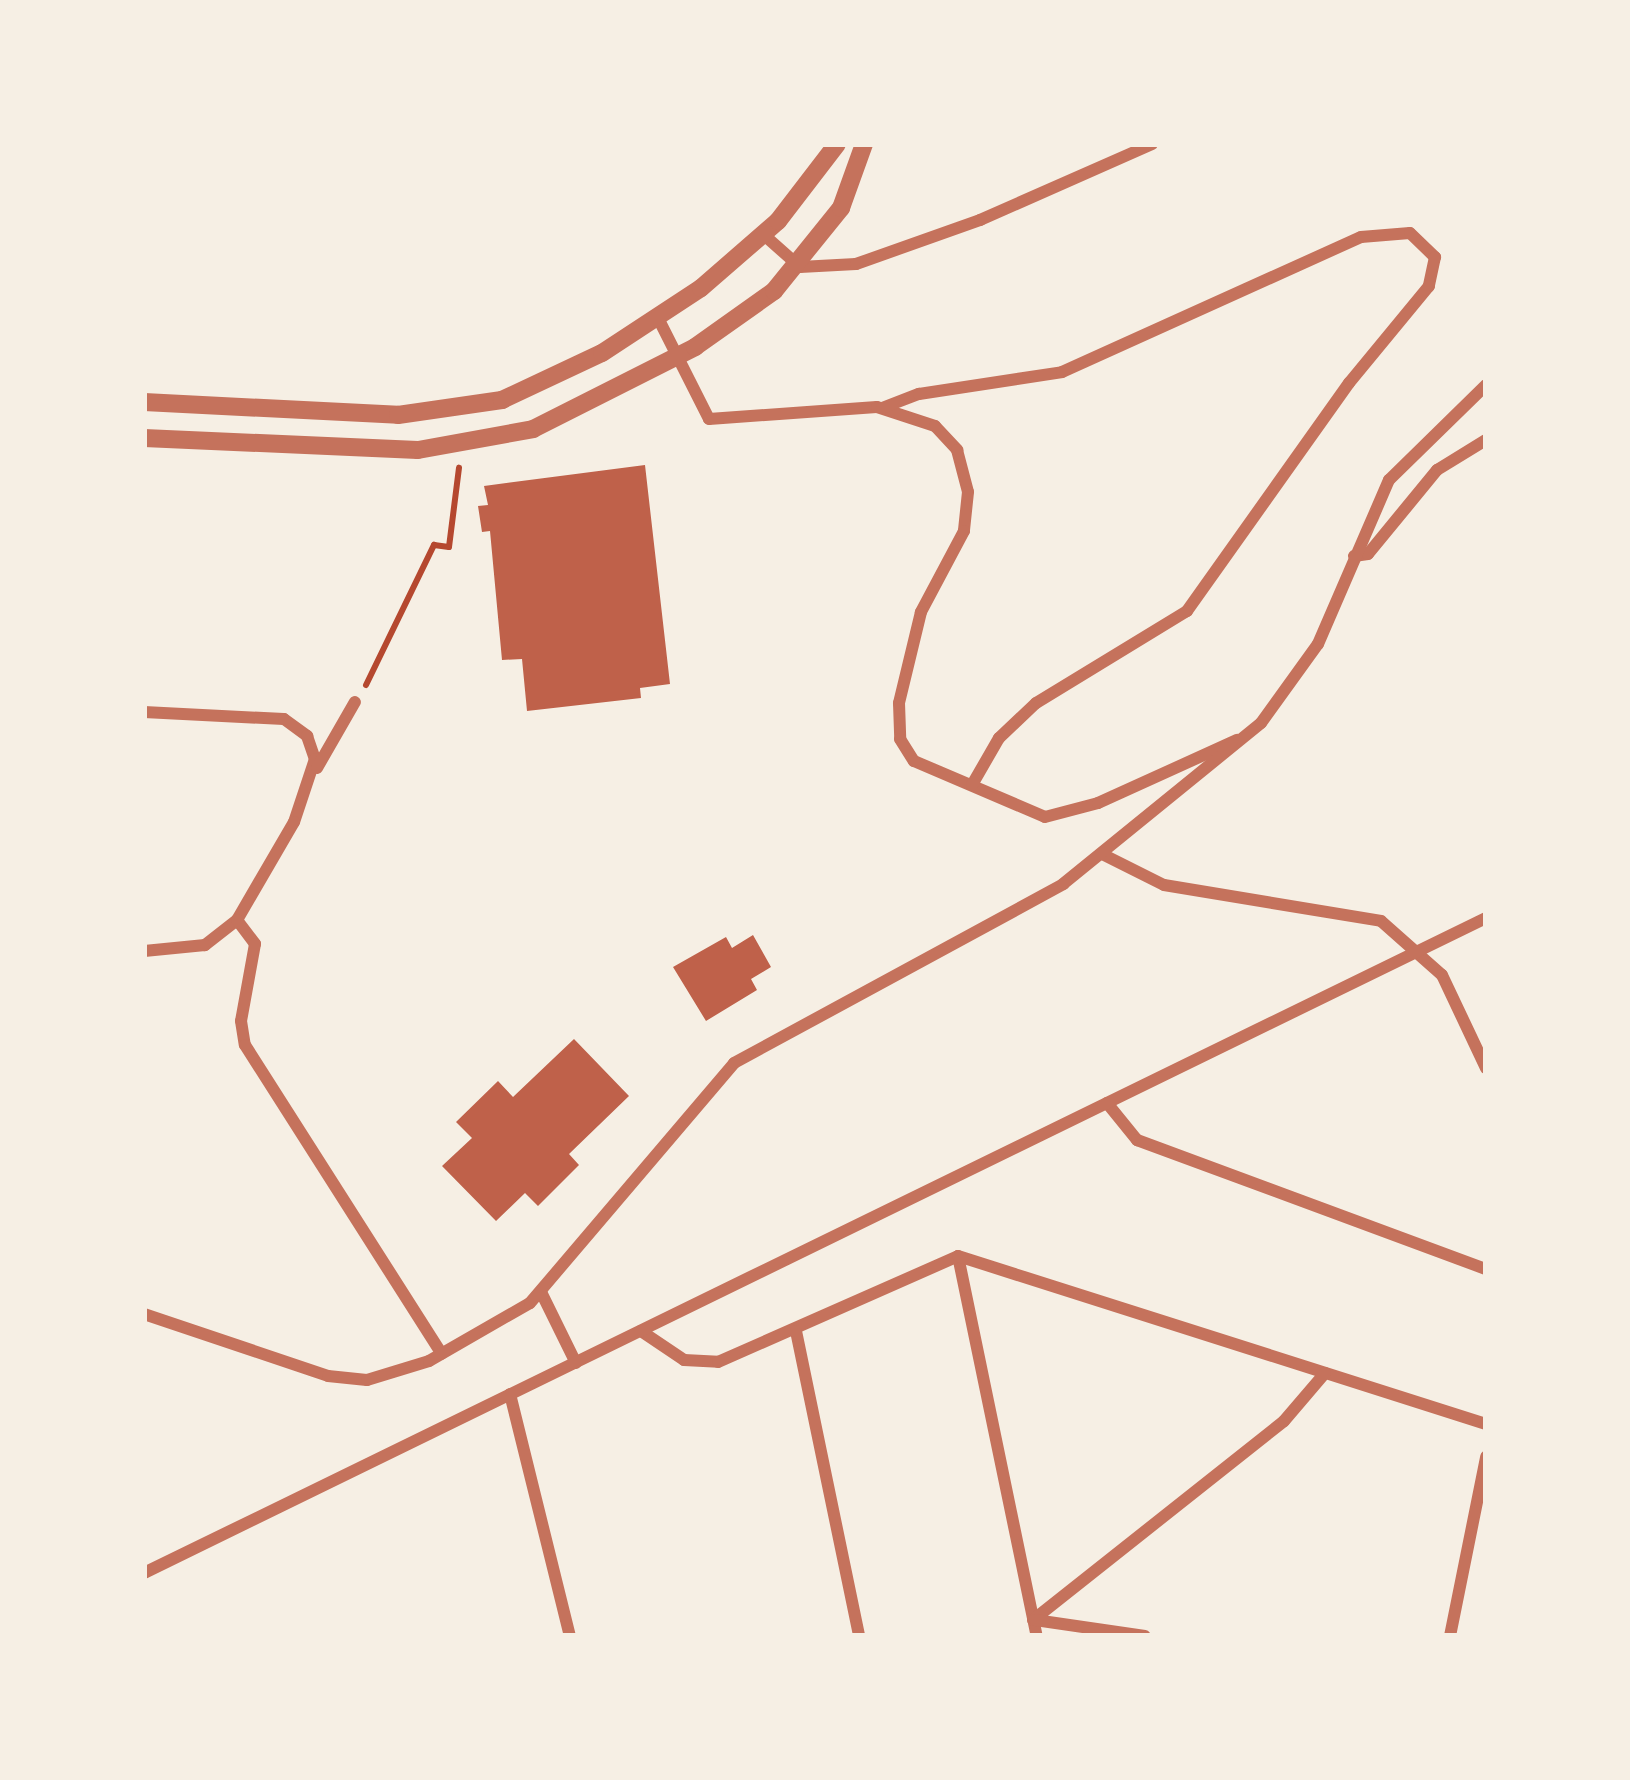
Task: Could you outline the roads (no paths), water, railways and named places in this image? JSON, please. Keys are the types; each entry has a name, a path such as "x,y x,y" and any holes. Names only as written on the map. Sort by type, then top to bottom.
{"street":[{"path":"144,402 384,415 458,411 536,386 658,318 764,235 837,144"},
{"path":"144,438 461,447 533,429 675,358 800,267 842,208 865,144"},
{"path":"764,235 800,267 844,266 914,245 1152,144"},
{"path":"658,318 692,399 714,421 882,408 919,394 1062,372 1361,237 1410,232 1433,251 1429,286 1348,383 1187,610 1036,703 999,738 972,785"},
{"path":"144,1314 343,1380 389,1377 442,1354 541,1292 734,1063 1038,899 1104,855 1249,734 1307,665 1399,467 1486,385"},
{"path":"882,408 942,431 966,477 964,531 914,632 898,712 909,756 1030,813 1066,814 1249,734"},
{"path":"1354,556 1368,554 1437,470 1486,440"},
{"path":"144,951 205,945 237,920 355,702"},
{"path":"144,712 284,719 307,736 314,772"},
{"path":"1104,855 1164,886 1374,918 1420,950 1446,982 1486,1068"},
{"path":"144,1573 1486,918"},
{"path":"237,920 254,944 241,1021 245,1045 442,1354"},
{"path":"1107,1102 1137,1140 1486,1268"},
{"path":"641,1331 699,1363 796,1331 958,1256 1486,1424"},
{"path":"958,1256 1037,1636"},
{"path":"541,1292 576,1363"},
{"path":"796,1331 860,1636"},
{"path":"1034,1620 1284,1420 1325,1373"},
{"path":"510,1394 570,1636"},
{"path":"1450,1636 1486,1457"},
{"path":"1034,1620 1145,1636"}]}
